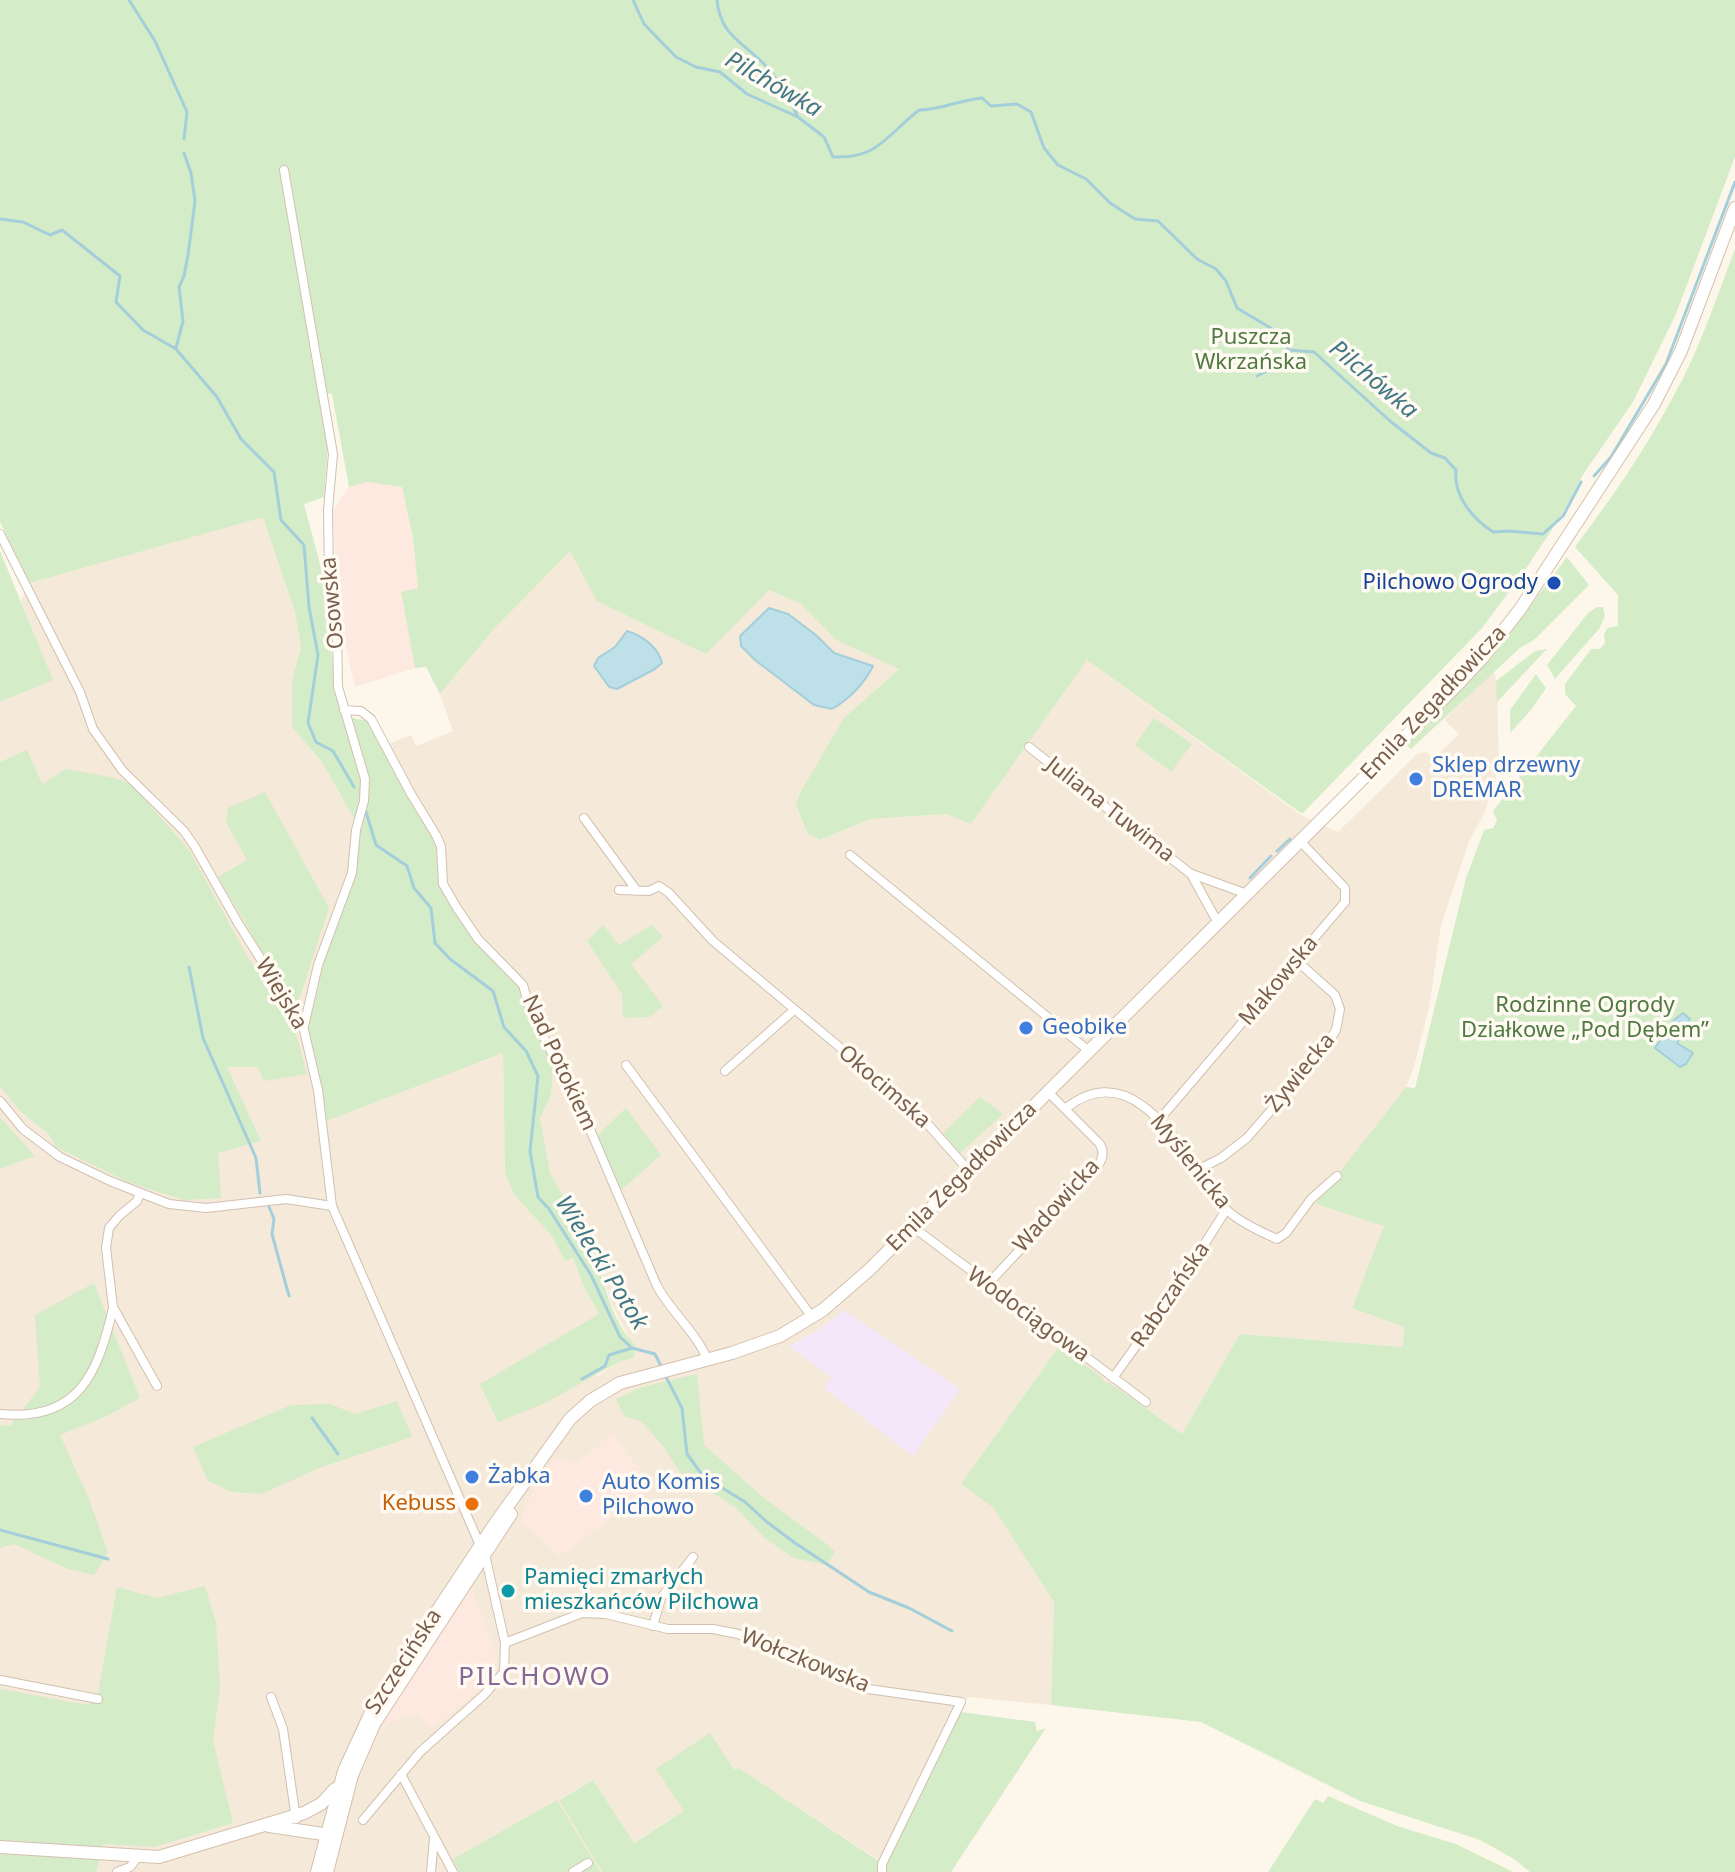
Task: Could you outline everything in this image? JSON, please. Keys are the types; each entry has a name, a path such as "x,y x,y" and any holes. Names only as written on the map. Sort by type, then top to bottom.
{"main road":[{"name":"Emila Zegadłowicza","path":"834,1302 913,1227 1477,664 1537,585 1664,386 1696,315 1735,208"},
{"name":"Szczecińska","path":"327,1872 330,1829 374,1724 561,1430 579,1410 608,1389 643,1375 774,1338 834,1302"},
{"name":"Szczecińska","path":"317,1872 344,1771 356,1740 379,1698 482,1550"},
{"path":"299,1819 329,1797 344,1771"},
{"path":"0,1847 159,1857 262,1826 318,1814 330,1829"},
{"path":"299,1819 330,1829"}],"street":[{"name":"Osowska","path":"284,170 333,454 328,510 329,579 337,631 338,687 365,779 352,873 318,965 303,1026"},
{"name":"Wiejska","path":"0,534 80,692 93,729 122,770 184,831 303,1026 316,1076 332,1206 482,1550 505,1643"},
{"name":"Nad Potokiem","path":"344,710 361,711 371,719 441,846 443,884 478,939 523,985 531,1013 583,1113 657,1286 671,1310 699,1343 707,1359"},
{"name":"Juliana Tuwima","path":"1029,747 1191,874 1247,894"},
{"path":"584,818 637,891"},
{"name":"Makowska","path":"1160,1119 1345,902 1347,895 1342,884 1300,841"},
{"path":"850,855 1089,1051"},
{"name":"Juliana Tuwima","path":"1191,874 1218,923"},
{"name":"Okocimska","path":"619,890 649,891 659,886 669,893 713,941 917,1112 969,1171"},
{"name":"Żywiecka","path":"1199,1169 1229,1153 1247,1138 1324,1049 1336,1030 1340,1009 1335,995 1297,961"},
{"path":"725,1071 794,1010"},
{"path":"626,1065 812,1317"},
{"name":"Wadowicka","path":"987,1285 1101,1161 1102,1147 1048,1092"},
{"name":"Myślenicka","path":"1065,1109 1083,1097 1106,1092 1133,1102 1160,1119 1226,1210 1273,1238 1280,1239 1311,1199 1337,1176"},
{"path":"0,1101 23,1129 60,1157 169,1204 189,1208 286,1199 332,1206"},
{"path":"0,1414 41,1412 73,1397 90,1379 104,1346 113,1307 106,1236 119,1216 137,1201 140,1193"},
{"name":"Rabczańska","path":"1113,1378 1173,1294 1226,1210"},
{"name":"Wodociągowa","path":"913,1227 1146,1402"},
{"path":"113,1307 157,1386"},
{"path":"653,1626 661,1598 693,1557"},
{"name":"Wołczkowska","path":"505,1643 582,1613 606,1614 653,1626 713,1629 738,1634 799,1657 868,1689 961,1702 882,1864 882,1872"},
{"path":"363,1820 420,1752 501,1678 506,1660 505,1643"},
{"path":"0,1680 98,1699"},
{"path":"271,1697 283,1729 299,1819"},
{"path":"401,1774 453,1872"},
{"path":"431,1872 434,1838"},
{"path":"117,1872 130,1867 138,1857"},
{"path":"573,1872 588,1863"}],"shaded area":[{"path":"367,482 402,487 413,538 418,589 401,592 415,668 355,687 338,614 333,510 349,487"},
{"path":"263,516 295,612 301,647 292,680 292,727 322,762 352,815 362,844 479,1063 503,1053 505,1174 515,1196 551,1235 565,1261 573,1257 584,1287 599,1314 596,1377 621,1361 634,1358 629,1338 611,1303 594,1249 598,1247 575,1204 569,1207 561,1195 544,1153 540,1119 551,1095 553,1069 556,1067 516,981 488,955 454,909 383,746 411,735 416,746 453,731 440,694 493,630 570,550 769,590 801,604 836,640 899,669 844,718 796,806 807,833 820,840 870,819 946,814 971,824 1087,660 1301,815 1338,832 1418,753 1426,752 1434,758 1459,734 1444,720 1494,670 1499,768 1484,814 1470,839 1441,925 1429,1008 1413,1070 1406,1087 1388,1113 1316,1204 1385,1226 1352,1308 1404,1327 1403,1347 1240,1334 1182,1434 1058,1347 961,1484 993,1506 1054,1602 1051,1705 968,1697 887,1866 739,1768 684,1811 633,1843 593,1780 559,1799 602,1872 0,1872 0,1169 34,1156 0,1117 0,702 52,680 21,601 30,583"},
{"path":"844,1310 960,1389 913,1456 824,1388 832,1378 789,1346 817,1331"},
{"name":"Auto Komis Pilchowo","path":"613,1433 652,1488 559,1557 523,1524 521,1518 534,1488 554,1458 577,1463"},
{"path":"471,1588 494,1647 498,1663 496,1673 433,1728 417,1714 382,1726 415,1669"}],"green space":[{"name":"Puszcza Wkrzańska","path":"0,0 1735,0 1735,157 1676,314 1633,402 1584,473 1559,519 1482,628 1302,814 1087,660 971,824 946,814 870,819 820,840 807,833 796,805 800,793 844,718 899,669 836,640 801,604 769,590 706,654 597,601 570,551 493,630 440,694 426,667 415,668 401,592 418,588 413,538 402,487 367,482 349,487 332,394 320,392 328,447 324,497 304,504 321,568 336,688 343,716 369,721 435,840 438,869 488,955 520,987 557,1067 553,1069 551,1095 540,1119 550,1173 569,1207 575,1203 599,1247 594,1250 609,1300 620,1324 635,1345 634,1358 621,1361 543,1404 498,1422 480,1384 599,1314 573,1258 565,1261 551,1235 515,1196 505,1174 503,1053 321,1123 303,1026 310,995 348,887 355,842 361,843 352,815 322,762 292,727 292,680 301,647 295,612 263,517 30,583 0,522"},
{"name":"Rodzinne Ogrody Działkowe „Pod Dębem”","path":"1735,249 1735,1872 1530,1872 1480,1840 1360,1801 1201,1722 1051,1705 1054,1602 993,1507 961,1484 1059,1346 1106,1383 1182,1434 1240,1334 1403,1347 1404,1327 1352,1308 1384,1226 1316,1204 1324,1188 1337,1176 1406,1087 1415,1088 1466,878 1484,830 1493,828 1497,821 1493,811 1576,706 1565,694 1565,684 1591,649 1600,649 1605,643 1607,628 1618,626 1618,595 1575,547 1627,474 1673,397 1699,343"},
{"path":"0,551 53,680 0,702"},
{"path":"1567,557 1589,585 1535,639 1520,648 1411,749 1406,745 1510,633"},
{"path":"1603,607 1605,616 1599,629 1555,679 1547,665 1588,613"},
{"path":"1547,649 1497,702 1496,681 1535,651"},
{"path":"1536,674 1546,688 1510,733 1510,710"},
{"path":"1154,718 1192,744 1171,772 1135,745"},
{"path":"27,750 42,784 66,769 115,778 132,785 189,850 247,956 295,1030 307,1074 264,1081 258,1067 227,1067 261,1141 218,1153 221,1198 184,1200 128,1182 56,1147 48,1133 21,1112 0,1086 0,762"},
{"path":"265,792 329,908 296,1009 218,877 247,860 226,822 228,808"},
{"path":"603,925 619,945 652,925 663,937 631,964 663,1006 650,1017 623,1018 622,994 587,941"},
{"path":"980,1097 1003,1114 960,1153 943,1133"},
{"path":"626,1108 661,1155 620,1191 597,1136"},
{"path":"0,1117 35,1156 0,1169"},
{"path":"94,1283 140,1398 107,1416 60,1435 89,1499 108,1553 94,1575 68,1569 14,1544 0,1548 0,1425 10,1426 40,1387 35,1315"},
{"path":"697,1374 704,1445 764,1498 828,1545 835,1552 827,1565 793,1558 765,1538 735,1507 680,1472 664,1447 641,1421 624,1416 616,1399 642,1387"},
{"path":"397,1401 412,1437 319,1468 262,1494 232,1492 208,1481 193,1447 291,1405 330,1404 355,1414"},
{"path":"205,1586 216,1623 220,1687 213,1740 233,1823 154,1847 103,1844 96,1872 0,1872 0,1689 88,1705 98,1693 117,1587 157,1598"},
{"path":"961,1712 1035,1722 1037,1731 1046,1728 951,1872 887,1872 887,1869 885,1872 602,1872 559,1800 593,1780 634,1843 684,1811 656,1769 710,1733 734,1770 739,1768 886,1866"},
{"path":"1328,1796 1397,1826 1456,1844 1513,1872 1268,1872 1315,1799 1323,1803"},
{"path":"557,1800 600,1872 459,1872 453,1859"}],"water":[{"path":"769,608 788,614 834,653 873,666 861,685 832,709 814,705 755,660 741,646 740,636"},
{"path":"627,631 649,643 662,663 617,689 609,687 594,666 598,658 615,647"},
{"path":"1683,1013 1690,1019 1677,1043 1693,1053 1680,1067 1655,1048 1674,1020"}],"waterway":[{"path":"129,0 155,41 187,112 184,139"},
{"name":"Pilchówka","path":"633,0 644,24 676,57 696,67 720,72 747,94 798,117 824,137 833,157 848,157 871,150 919,110 982,98 991,106 1017,104 1031,112 1044,148 1058,165 1086,179 1110,203 1135,219 1158,221 1197,259 1216,269 1226,281 1237,308 1274,330 1289,350 1314,352 1390,421 1431,453 1445,458 1456,470 1458,489 1466,506 1493,532 1543,534 1563,516 1581,482"},
{"path":"717,0 727,29 768,69 797,115"},
{"path":"176,348 183,321 179,287 188,255 195,201 184,153"},
{"path":"1594,476 1611,457 1666,364 1735,182"},
{"name":"Wielecki Potok","path":"0,219 23,222 50,235 62,230 120,276 116,302 143,330 176,349 217,397 241,439 274,472 281,520 304,545 309,607 318,655 308,723 316,742 333,751 354,787"},
{"path":"1257,376 1273,368 1289,350"},
{"name":"Wielecki Potok","path":"366,812 376,845 407,866 414,888 431,908 435,943 450,959 493,991 504,1027 526,1051 538,1076 530,1151 538,1197 591,1275 620,1337 632,1348 655,1354 661,1366"},
{"path":"1277,851 1290,839"},
{"path":"1250,878 1271,856"},
{"path":"189,967 203,1038 256,1158 260,1193"},
{"path":"269,1207 274,1219 272,1234 289,1296"},
{"path":"582,1379 605,1366 609,1355 632,1348"},
{"name":"Wielecki Potok","path":"666,1377 682,1408 687,1454 703,1476 745,1502 795,1543 869,1592 909,1608 952,1631"},
{"path":"312,1418 338,1454"},
{"path":"0,1530 108,1559"}],"place":[{"name":"Pilchowo Ogrody","path":"1554,583"},
{"name":"Sklep drzewny DREMAR","path":"1416,779"},
{"name":"Geobike","path":"1026,1028"},
{"name":"Żabka","path":"472,1477"},
{"name":"Auto Komis Pilchowo","path":"586,1496"},
{"name":"Kebuss","path":"472,1504"},
{"name":"Pamięci zmarłych mieszkańców Pilchowa","path":"508,1591"}],"district":[{"name":"PILCHOWO","path":"535,1678"}]}
